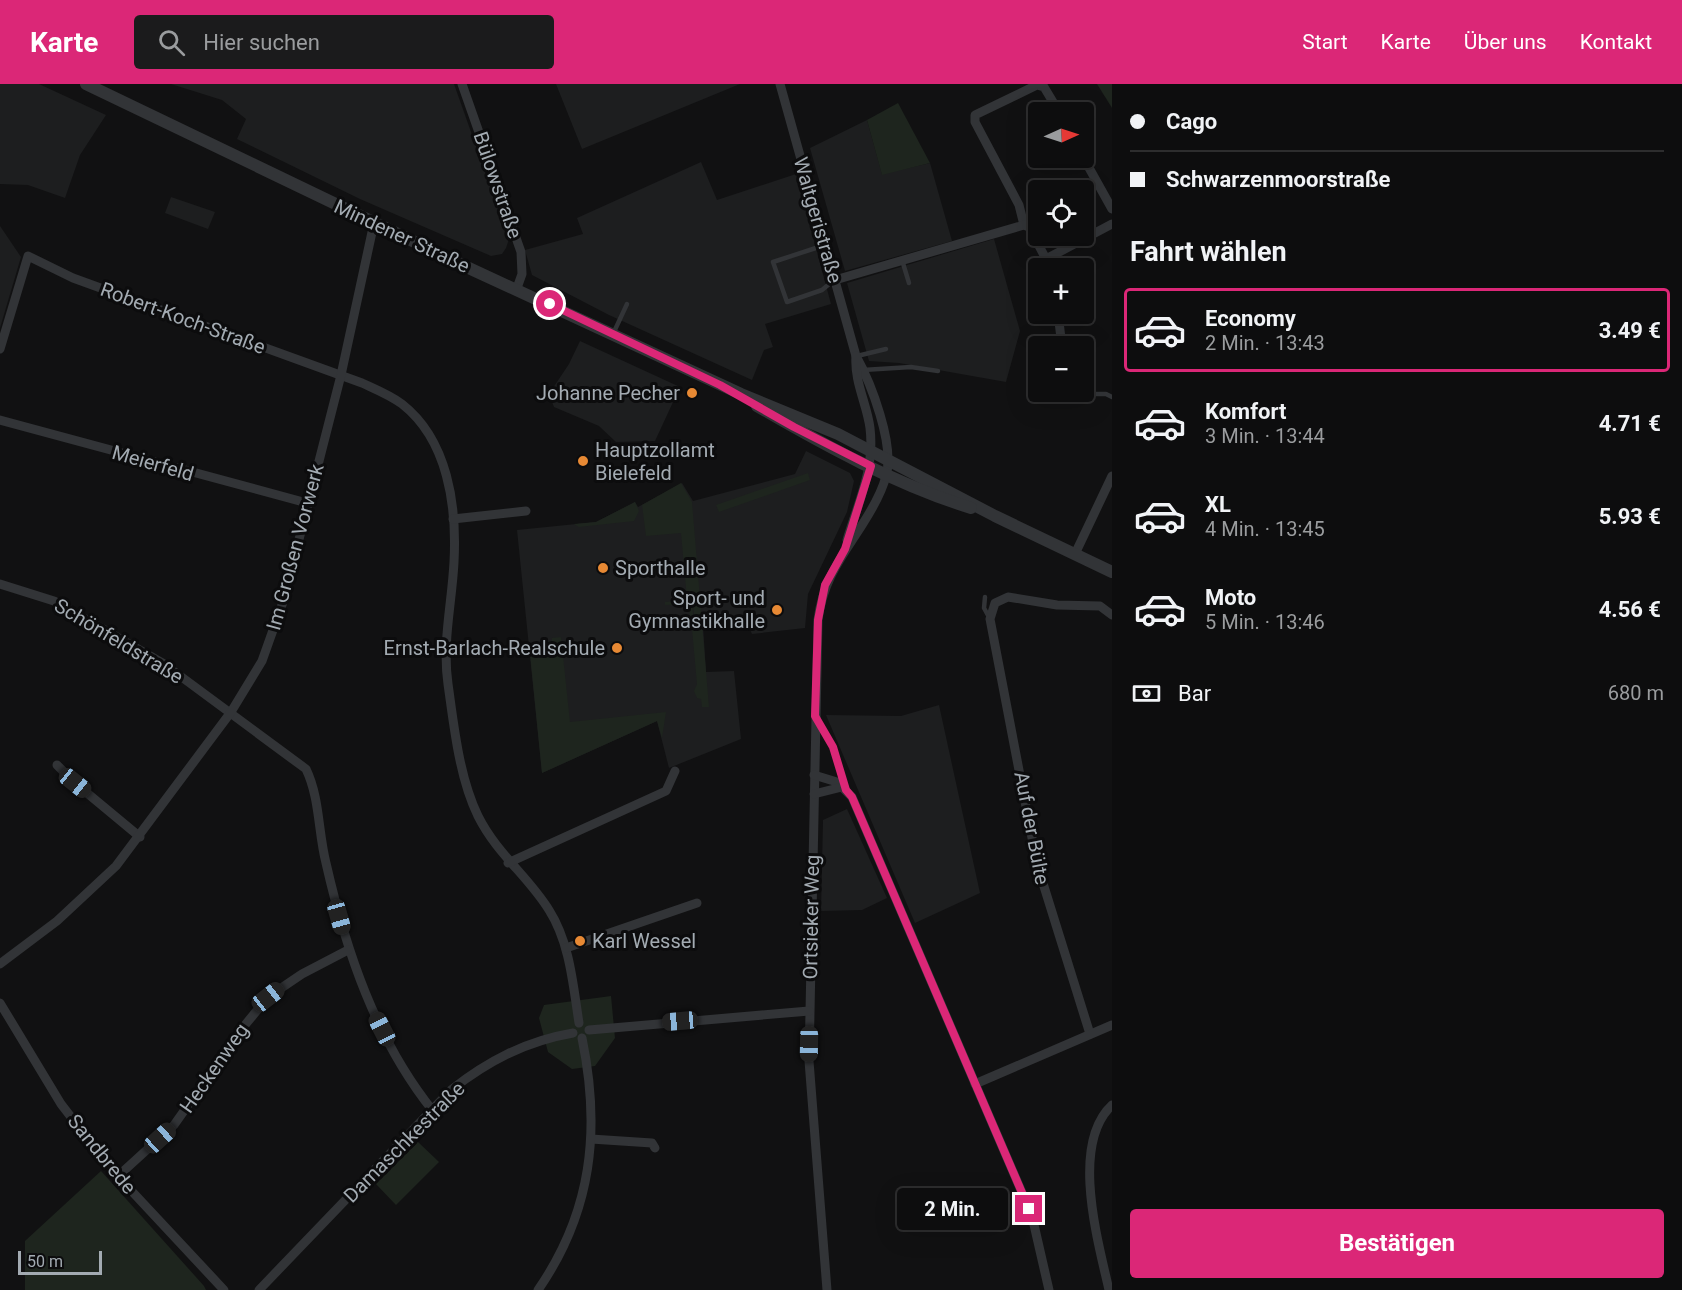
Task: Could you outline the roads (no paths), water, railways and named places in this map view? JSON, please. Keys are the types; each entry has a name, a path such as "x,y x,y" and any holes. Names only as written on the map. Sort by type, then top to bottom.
{"street":[{"name":"Mindener Straße","path":"86,84 374,224 517,288 720,385 794,427 887,474 948,501 995,516"},
{"name":"Bülowstraße","path":"462,84 521,252 522,274 517,288"},
{"name":"Waltgeristraße","path":"780,84 856,356 870,427 871,466"},
{"path":"1024,225 1019,205 975,122 975,115 1037,85 1044,87 1053,102"},
{"path":"1089,168 1112,209"},
{"name":"Im Großen Vorwerk","path":"0,964 57,921 116,866 140,837 251,682 272,636 340,375 374,224"},
{"path":"1056,258 1112,224"},
{"path":"835,280 1024,225 1029,227 1043,258"},
{"name":"Robert-Koch-Straße","path":"0,350 28,256 73,278 389,395 425,428 443,465 453,519 454,563 446,632 448,683 471,797 486,832 508,863 550,910 566,948 579,1023"},
{"name":"Waltgeristraße","path":"859,370 883,424 886,459"},
{"name":"Mindener Straße","path":"720,385 802,417 995,516 1112,572"},
{"name":"Meierfeld","path":"0,420 307,503"},
{"path":"886,459 887,474"},
{"name":"Ortsieker Weg","path":"845,549 871,466"},
{"name":"Ortsieker Weg","path":"827,1290 810,1095 809,1011 819,613 825,585 862,524 887,474"},
{"path":"1075,554 1112,476"},
{"path":"453,519 526,511"},
{"name":"Schönfeldstraße","path":"0,584 54,601 85,617 164,664 298,761 309,775 315,796 322,849 348,950 390,1044 433,1111"},
{"path":"990,619 992,608 1008,597 1057,605 1100,606 1112,615"},
{"name":"Auf der Bülte","path":"990,619 1037,864 1090,1034"},
{"path":"57,765 75,783 140,837"},
{"path":"508,863 666,791 675,771"},
{"path":"814,775 837,782 844,789 865,826 1032,1216 1049,1290"},
{"path":"813,794 844,789"},
{"path":"566,948 697,903"},
{"name":"Heckenweg","path":"117,1177 174,1125 244,1024 268,997 302,974 348,950"},
{"name":"Sandbrede","path":"0,1003 61,1104 117,1177 224,1290"},
{"path":"588,1030 809,1011"},
{"path":"579,1023 585,1024 588,1030 587,1035 582,1038 576,1037 573,1033 574,1027 579,1023"},
{"path":"975,1084 1112,1025"},
{"name":"Damaschkestraße","path":"259,1290 451,1090 493,1061 539,1041 573,1033"},
{"path":"538,1290 565,1247 576,1221 590,1165 590,1091 582,1038"},
{"path":"1109,1290 1095,1216 1090,1156 1097,1123 1112,1105"},
{"path":"591,1139 652,1143 656,1148"}],"lane":[{"path":"825,245 773,262 787,302 822,290 835,280"},
{"path":"902,260 909,283"},
{"path":"613,334 627,304"},
{"path":"856,356 886,349"},
{"path":"859,370 911,367 938,371"},
{"path":"1094,394 1106,394 1112,397"},
{"name":"Auf der Bülte","path":"984,597 984,608 990,619"},
{"path":"815,716 833,747 844,789"}],"place":[{"name":"Johanne Pecher","path":"692,393"},
{"name":"Hauptzollamt Bielefeld","path":"583,461"},
{"name":"Sporthalle","path":"603,568"},
{"name":"Sport- und Gymnastikhalle","path":"777,610"},
{"name":"Ernst-Barlach-Realschule","path":"617,648"},
{"name":"Karl Wessel","path":"580,941"}]}
